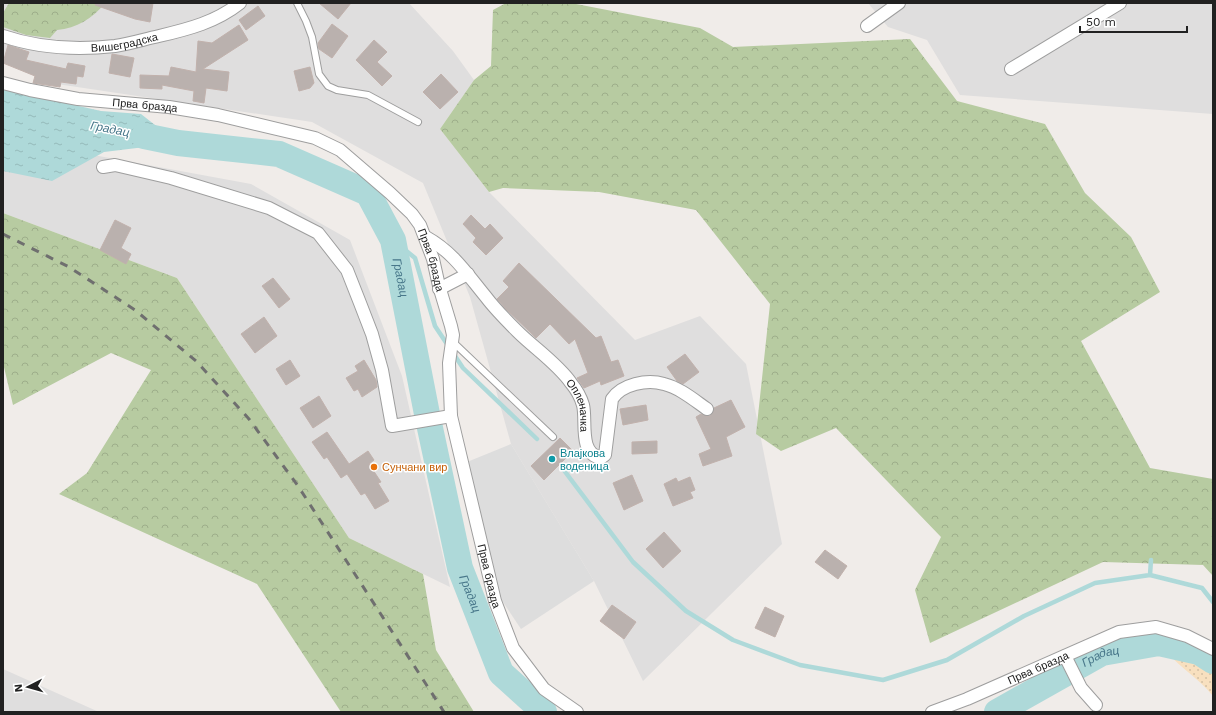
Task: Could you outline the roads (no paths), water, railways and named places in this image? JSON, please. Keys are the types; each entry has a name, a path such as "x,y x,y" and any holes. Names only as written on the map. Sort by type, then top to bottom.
{"street":[{"name":"Вишеградска","path":"3,36 38,45 77,48 115,46 188,29 226,13 240,3"},
{"path":"867,26 898,3"},
{"path":"1011,69 1120,3"},
{"name":"Прва бразда","path":"3,83 30,90 78,99 169,107 218,115 315,138 340,150 412,214 426,237 439,289 451,326 452,342 449,363 446,416 470,488 495,601 513,648 544,689 577,712"},
{"path":"103,167 115,165 171,178 269,208 318,233 347,270 372,334 382,370 392,426 446,416"},
{"name":"Опленачка","path":"426,237 439,244 458,261 486,298 540,354 556,365 572,384 583,405 586,444 592,454 601,458 605,455 612,399 616,394 630,385 664,384 687,395 707,409"},
{"path":"439,289 468,274"},
{"name":"Прва бразда","path":"932,712 1119,632 1156,627 1187,636 1213,649"},
{"path":"1065,656 1081,688 1096,705"}],"lane":[{"path":"297,3 312,37 319,74 328,86 337,90 368,96 418,122"},
{"path":"452,342 552,436"}],"water":[{"path":"3,89 101,111 141,114 178,143 104,152 52,181 3,171"}],"waterway":[{"name":"Градац","path":"144,136 178,143 279,154 368,193 393,240 427,414 460,568 501,673 544,712"},
{"path":"393,240 415,258 435,326 449,347"},
{"path":"453,353 463,368 537,439"},
{"path":"563,469 633,562 686,611 733,640 800,665 883,680 947,660 1024,616 1095,583 1150,575 1202,588 1213,602"},
{"path":"1150,575 1151,560"},
{"name":"Градац","path":"997,712 1102,653 1159,643 1199,652 1213,661"}],"railway":[{"path":"3,234 69,267 135,310 196,361 249,419 298,486 444,712"}],"place":[{"name":"Влајкова воденица","path":"552,459"},
{"name":"Сунчани вир","path":"374,467"}]}
